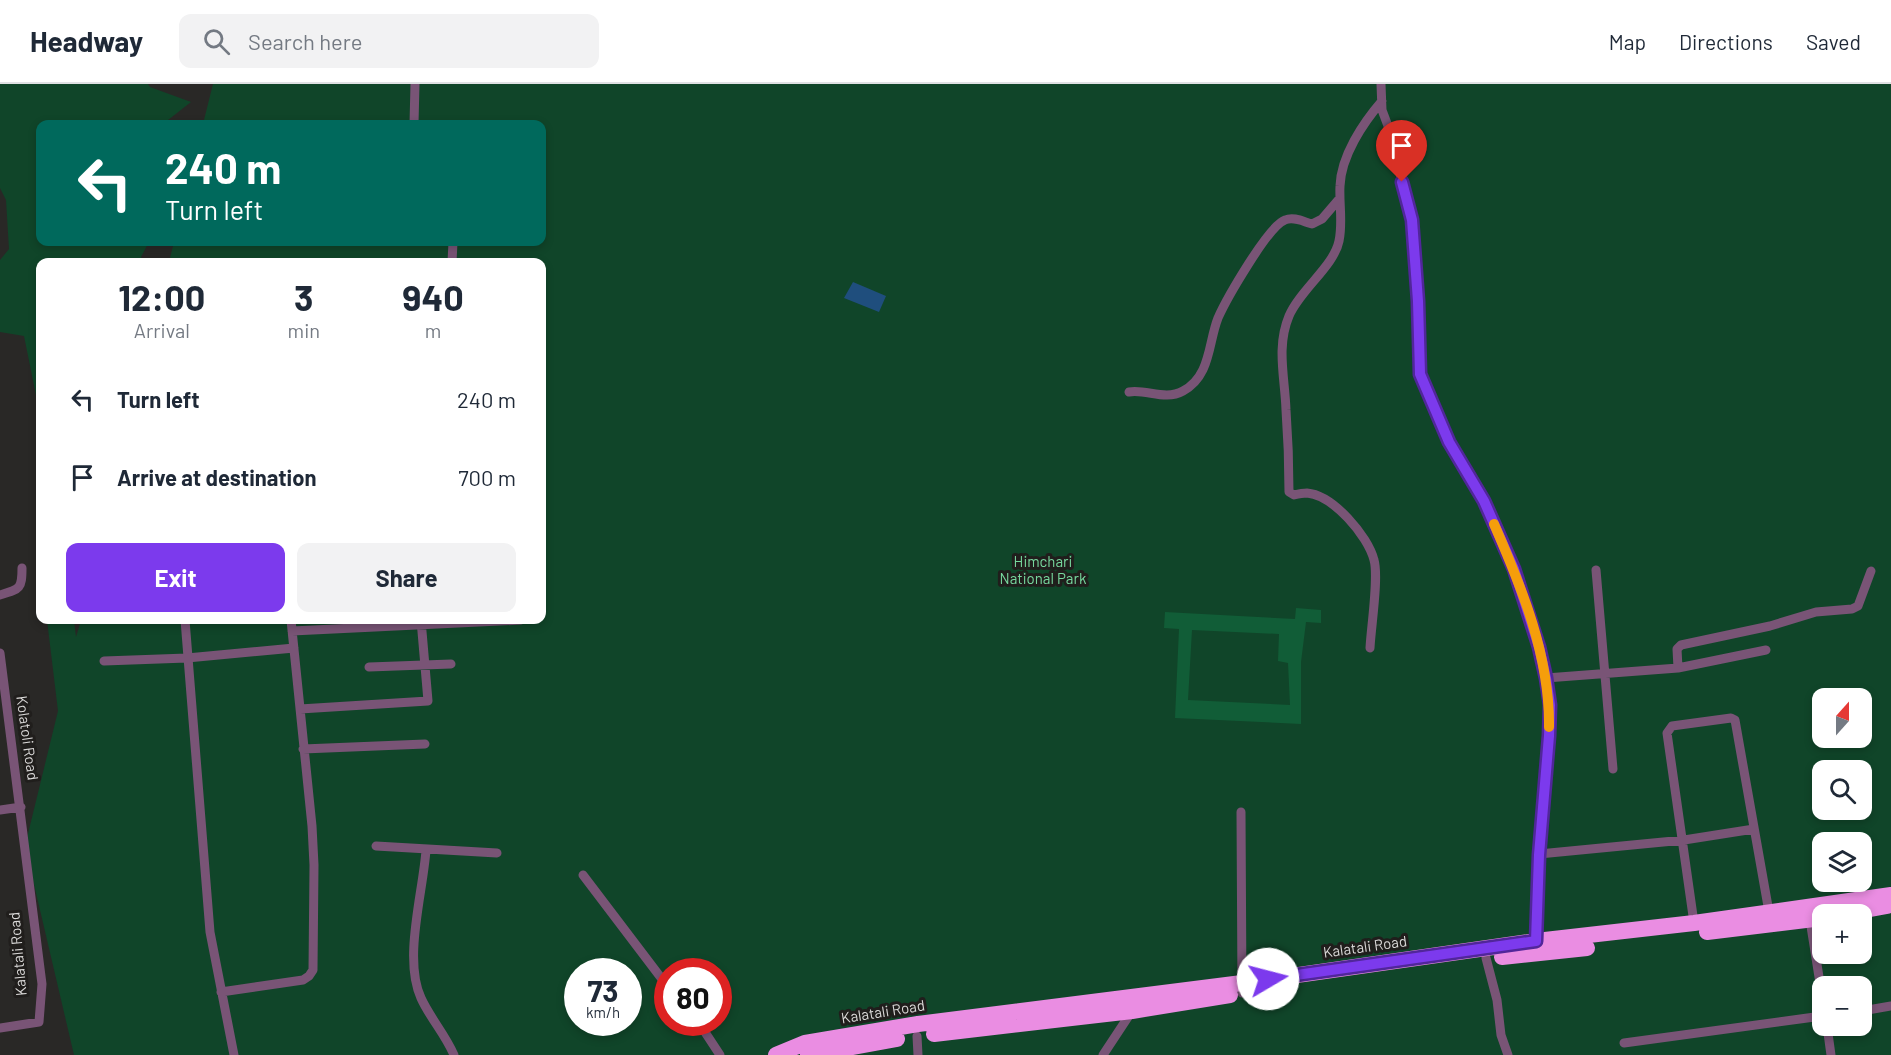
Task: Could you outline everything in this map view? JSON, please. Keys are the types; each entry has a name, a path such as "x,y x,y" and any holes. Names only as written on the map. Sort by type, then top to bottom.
{"highway":[{"name":"Kalatali Road","path":"776,1055 806,1043 918,1024 1107,1007 1132,1011 1242,988 1536,941 1769,912 1884,901"},
{"name":"Kalatali Road","path":"808,1055 917,1036 1242,988 1812,920"}],"street":[{"path":"414,120 415,84"},
{"path":"1381,84 1382,105 1412,220 1420,374 1449,442 1484,501 1514,569 1539,647 1546,678 1550,705 1549,736 1539,855 1536,941"},
{"path":"1370,648 1374,559 1360,533 1343,512 1320,497 1306,493 1294,495 1289,492 1286,407 1281,359 1283,335 1289,315 1339,242 1340,183 1347,159 1366,119 1382,105"},
{"path":"1129,392 1137,391 1154,396 1172,394 1189,387 1204,370 1218,320 1251,259 1285,220 1294,219 1312,224 1322,219 1340,198"},
{"path":"0,595 19,588 22,583 22,568"},
{"path":"1596,570 1613,769"},
{"path":"1678,668 1677,649 1681,645 1770,626 1816,612 1852,609 1858,606 1871,571"},
{"path":"184,624 203,832 207,909 234,1055"},
{"path":"221,992 303,980 313,970 314,866 291,624"},
{"path":"292,632 395,624"},
{"path":"300,709 428,701 421,624"},
{"path":"104,662 187,658 294,648"},
{"path":"1546,678 1678,668 1766,650"},
{"name":"Kolatoli Road","path":"0,652 21,807"},
{"path":"369,667 451,664"},
{"path":"1694,923 1667,733 1672,726 1731,718 1735,720 1769,912"},
{"path":"303,749 425,744"},
{"path":"0,810 21,807"},
{"name":"Kalatali Road","path":"0,1028 39,1022 42,984 21,807"},
{"path":"1241,812 1242,988"},
{"path":"1539,855 1684,840 1754,829"},
{"path":"376,846 498,853"},
{"path":"426,850 412,967 421,998 448,1040 454,1055"},
{"path":"584,875 654,968"},
{"path":"1486,958 1497,1000 1501,1035 1508,1055"},
{"path":"1872,1009 1891,1006"},
{"path":"1103,1055 1132,1011"},
{"path":"1624,1043 1812,1017"},
{"path":"708,1036 720,1055"},
{"path":"917,1036 918,1055"},
{"path":"1828,1036 1831,1055"}],"green space":[{"path":"0,84 148,84 150,87 191,102 168,120 36,120 36,246 147,246 142,258 36,258 36,395 24,336 0,332 0,260 9,249 6,200 0,188"},
{"name":"Himchari National Park","path":"213,84 1891,84 1891,1055 74,1055 25,846 58,711 47,624 74,624 76,637 80,624 546,624 546,258 170,258 173,246 546,246 546,120 204,120"},
{"path":"1296,608 1321,610 1321,623 1306,622 1301,662 1301,724 1175,718 1179,629 1164,628 1165,612 1295,619","holes":["1192,630 1279,634 1278,661 1288,663 1290,705 1188,700"]}],"water":[{"path":"853,282 886,296 879,312 844,298"}],"slow traffic":[{"path":"1494,524 1514,569 1539,647 1550,705 1549,727"}],"route":[{"path":"1268,979 1536,941 1539,855 1549,736 1550,705 1546,678 1539,647 1514,569 1484,501 1433,410 1420,374 1412,220 1402,182"}]}
